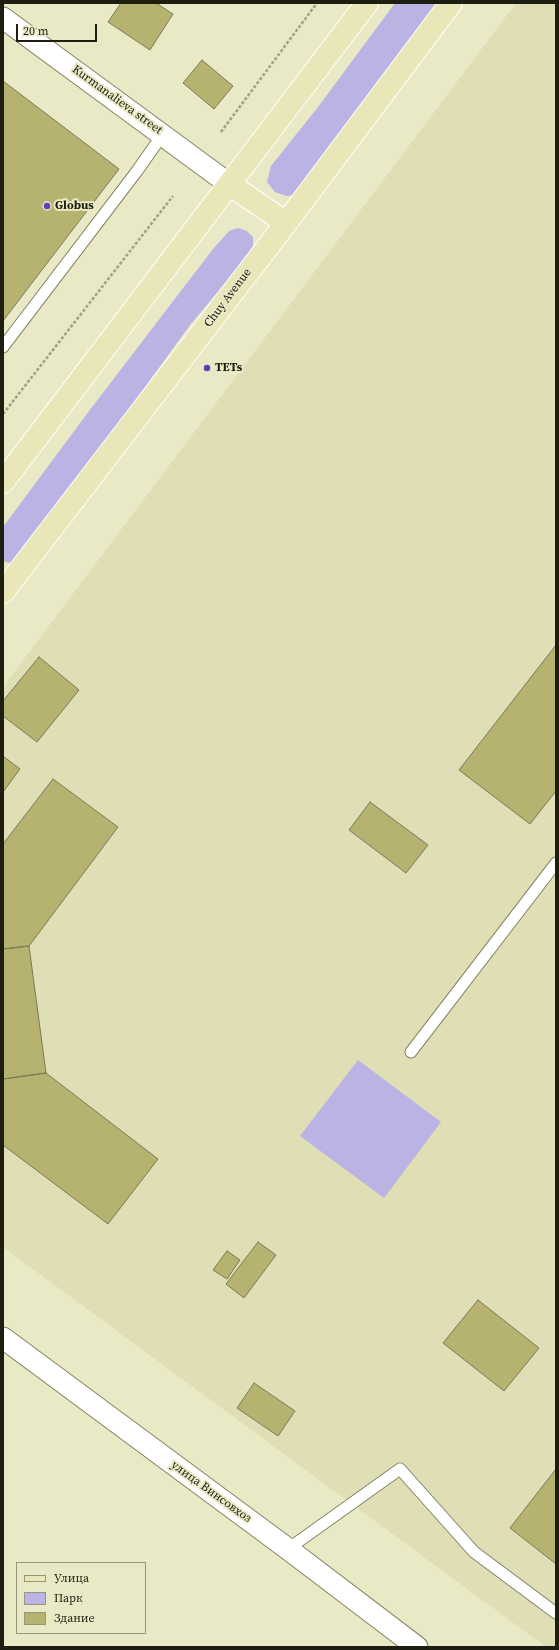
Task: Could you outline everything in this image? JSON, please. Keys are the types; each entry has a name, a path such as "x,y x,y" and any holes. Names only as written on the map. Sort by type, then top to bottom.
{"main road":[{"path":"3,482 367,3"},
{"name":"Chuy Avenue","path":"5,585 286,223 452,3"},
{"path":"230,184 286,223"}],"street":[{"name":"Kurmanalieva street","path":"3,18 230,184"},
{"name":"улица Винсовхоз","path":"3,1338 288,1549 417,1647"}],"lane":[{"path":"3,347 137,171 163,134"},
{"path":"411,1052 556,863"},
{"path":"288,1549 400,1469 474,1552 556,1612"}],"path":[{"path":"221,132 317,3"},
{"path":"3,414 173,196"}],"shaded area":[{"path":"516,3 556,3 556,1647 546,1647 3,1247 3,687"}],"green space":[{"path":"395,3 445,3 297,195 286,196 275,192 267,182 271,166 318,107"},
{"path":"238,228 247,231 253,237 253,246 243,262 190,325 16,565 3,561 3,527 86,415 213,249 229,231"},
{"path":"358,1060 441,1122 384,1198 300,1136"}],"building":[{"path":"121,3 156,3 173,14 150,50 108,22"},
{"path":"202,60 233,86 214,109 183,83"},
{"name":"Globus","path":"3,81 119,169 3,321"},
{"path":"556,645 556,791 530,824 459,770"},
{"path":"39,657 79,690 37,742 3,716 3,701"},
{"path":"3,756 20,769 3,792"},
{"path":"53,779 118,827 29,946 3,949 3,844"},
{"path":"370,802 428,845 406,873 349,830"},
{"path":"29,946 46,1073 3,1079 3,949"},
{"path":"46,1073 158,1159 108,1224 3,1145 3,1079"},
{"path":"258,1242 276,1255 244,1298 226,1284"},
{"path":"227,1251 240,1260 227,1279 213,1270"},
{"path":"478,1300 539,1348 504,1391 443,1343"},
{"path":"254,1383 295,1411 278,1436 237,1408"},
{"path":"556,1469 556,1564 510,1528"}],"place":[{"name":"Globus","path":"47,206"},
{"name":"TETs","path":"207,368"}]}
